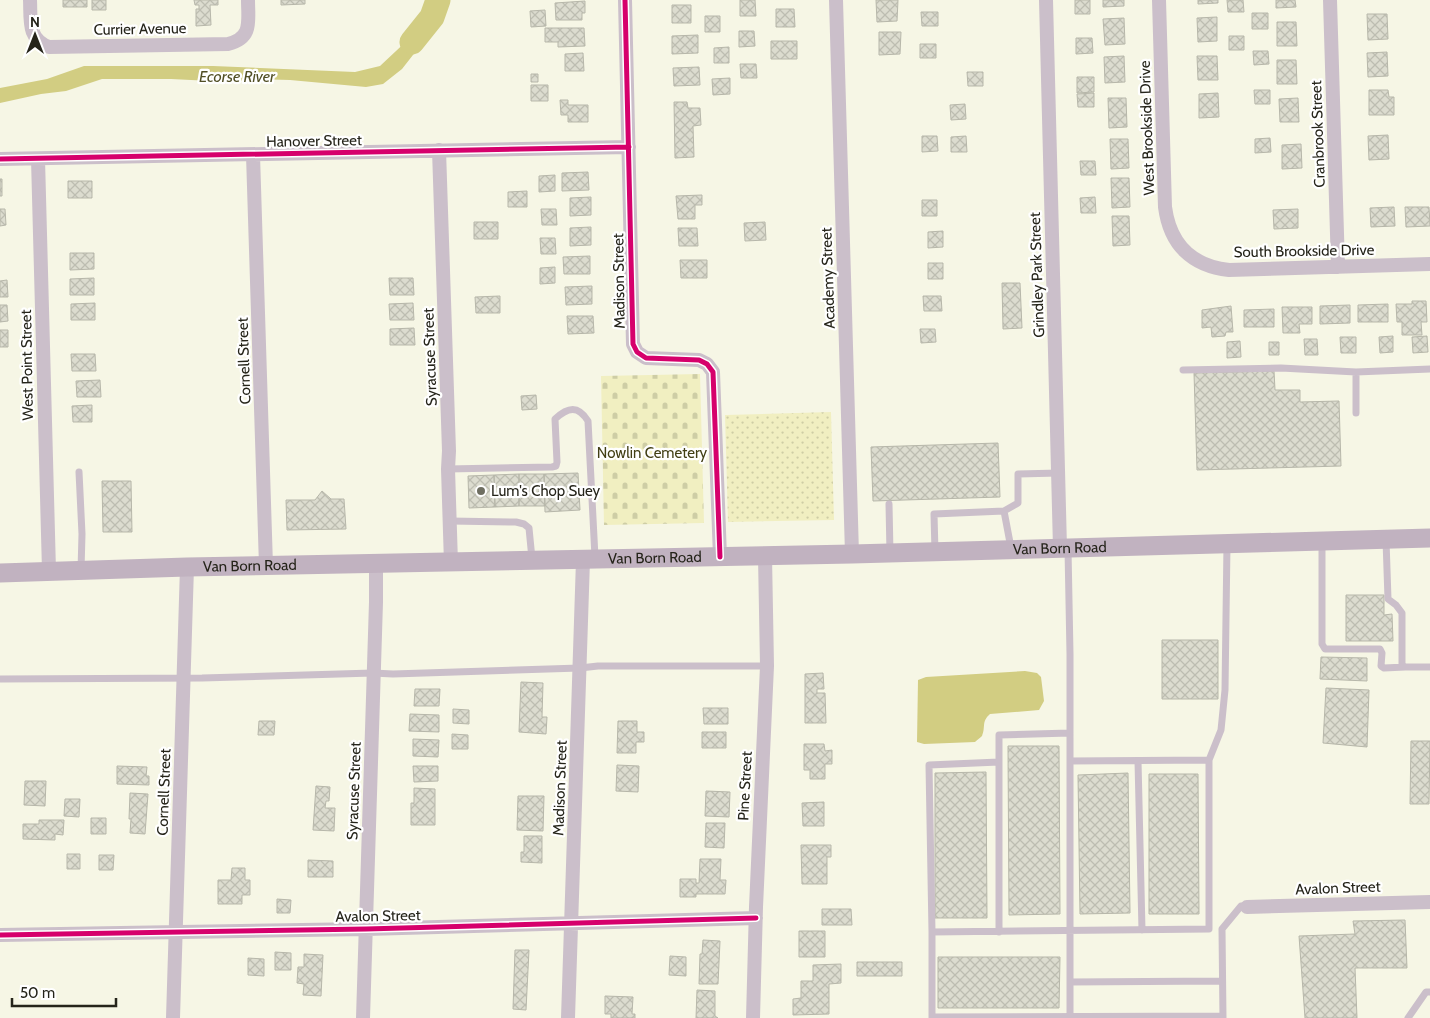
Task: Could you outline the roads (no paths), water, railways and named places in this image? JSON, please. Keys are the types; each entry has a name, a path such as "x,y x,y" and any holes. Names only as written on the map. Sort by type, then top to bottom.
{"main road":[{"name":"Van Born Road","path":"0,573 720,558 1430,538"}],"street":[{"name":"Currier Avenue","path":"30,0 31,27 34,37 41,44 49,47 59,47 228,44 237,42 247,31 248,0"},
{"name":"Madison Street","path":"625,0 633,344 637,352 646,358 699,360 707,364 712,372 720,558"},
{"name":"Academy Street","path":"836,0 852,554"},
{"name":"Grindley Park Street","path":"1046,0 1059,473 1064,548"},
{"name":"West Brookside Drive","path":"1159,0 1165,207 1166,217 1173,236 1184,250"},
{"name":"Cranbrook Street","path":"1330,0 1338,267"},
{"name":"Hanover Street","path":"0,159 629,147"},
{"name":"Syracuse Street","path":"439,150 449,441 451,563"},
{"name":"Cornell Street","path":"253,155 266,566"},
{"name":"West Point Street","path":"38,159 49,571"},
{"name":"South Brookside Drive","path":"1184,250 1198,261 1223,269 1430,264"},
{"name":"Pine Street","path":"753,1018 767,666 765,556"},
{"name":"Madison Street","path":"568,1018 580,668 589,560"},
{"name":"Syracuse Street","path":"363,1018 376,565"},
{"name":"Cornell Street","path":"173,1018 187,568"},
{"name":"Avalon Street","path":"1247,907 1430,902"},
{"name":"Avalon Street","path":"0,935 366,929 756,918"}],"lane":[{"path":"1184,370 1280,368 1356,372 1426,371"},
{"path":"1356,372 1356,413"},
{"path":"448,469 556,466 555,419 567,410 575,410 583,414 588,420 589,560"},
{"path":"79,472 82,534 81,570"},
{"path":"934,552 934,514 1004,511 1018,503 1018,474 1059,473"},
{"path":"889,504 890,553"},
{"path":"1004,511 1011,550"},
{"path":"450,521 516,522 524,524 529,528 532,561"},
{"path":"1386,540 1388,599 1402,613 1402,665 1406,667"},
{"path":"1322,541 1322,644 1326,649 1380,650 1382,653 1381,666 1384,668 1430,667"},
{"path":"932,932 1210,929 1209,760 1221,730 1226,690 1226,544"},
{"path":"1064,548 1070,586 1070,1017"},
{"path":"0,679 393,674 598,666 767,666"},
{"path":"998,932 999,735 1070,733"},
{"path":"1070,761 1209,760"},
{"path":"1138,761 1142,930"},
{"path":"999,762 929,765 932,1017 1223,1017 1222,929 1241,906 1247,907"},
{"path":"1070,982 1222,982"},
{"path":"1408,1018 1426,992 1430,992"}],"water":[{"path":"429,15 439,20 438,23 402,69 383,84 366,87 290,80 253,79 231,82 171,79 102,79 66,91 41,94 0,103 0,88 47,79 84,66 213,66 355,72 380,66 412,36"},
{"path":"1025,671 1037,673 1041,677 1044,701 1039,710 990,714 985,722 982,736 975,742 924,744 917,742 918,680 926,677"}],"waterway":[{"name":"Ecorse River","path":"412,42 432,17 438,0"}],"place":[{"name":"Lum's Chop Suey","path":"481,491"}],"park label":[{"name":"Nowlin Cemetery","path":"652,453"}]}
